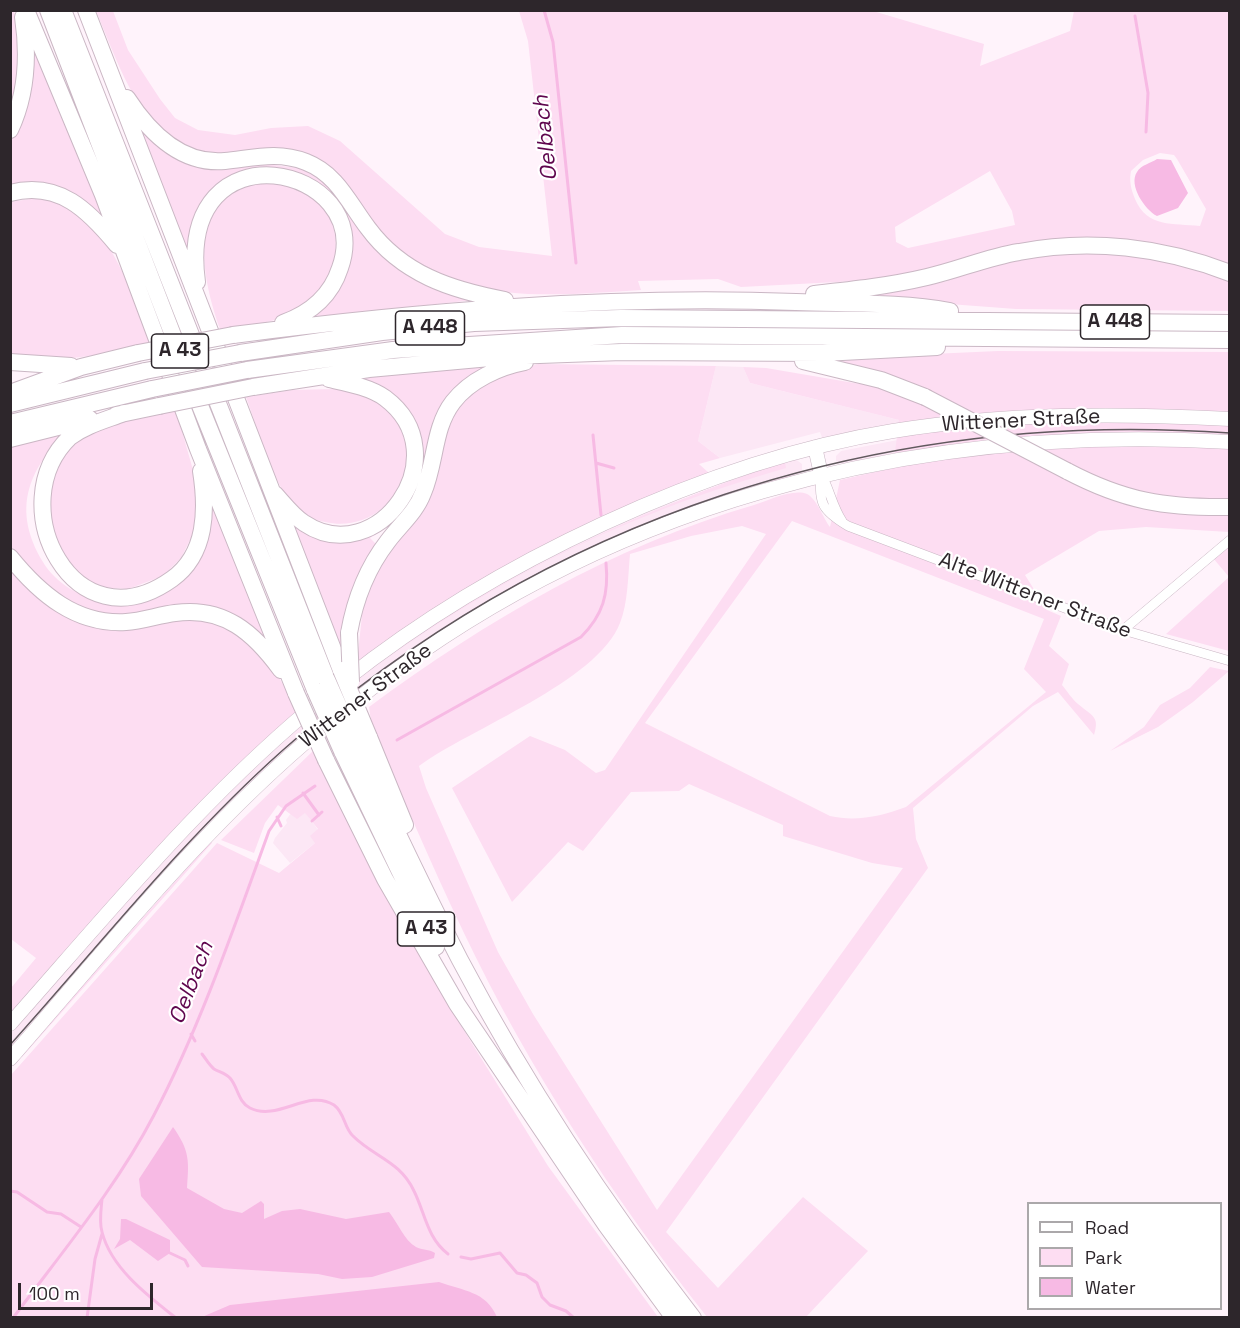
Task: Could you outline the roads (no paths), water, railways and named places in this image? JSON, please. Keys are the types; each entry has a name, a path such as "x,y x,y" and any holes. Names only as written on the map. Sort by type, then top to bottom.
{"highway":[{"path":"10,130 20,107 26,72 26,38 21,10"},
{"path":"26,10 103,195 198,449 326,760 385,879 457,1004 524,1100"},
{"name":"A 43","path":"48,10 201,408 321,686 355,743 418,877 462,962 560,1128 615,1213 693,1317"},
{"name":"A 43","path":"63,10 321,686"},
{"path":"86,10 268,486 353,698"},
{"path":"111,73 149,129 167,144 184,153 200,159 223,161 266,155 285,156 308,163 327,174 344,191 368,228 389,252 433,282 496,298 560,303"},
{"path":"200,307 194,252 196,232 202,216 218,195 241,179 269,174 294,178 315,190 334,210 344,239 343,261 335,283 319,302 296,318 233,335"},
{"path":"10,193 41,190 66,197 93,216 123,253"},
{"path":"756,300 897,283 1019,252 1090,245 1162,252 1198,261 1230,273"},
{"path":"10,393 81,367 138,353 233,335 384,316 560,303 756,300 944,310 1000,321"},
{"name":"A 448","path":"10,423 152,389 247,370 393,350 755,326 1000,321 1230,323"},
{"name":"A 448","path":"10,404 145,371 240,353 382,332 474,323 622,335"},
{"name":"A 448","path":"755,326 1062,338 1230,340"},
{"path":"355,743 349,663 353,611 366,575 377,555 423,495 439,430 453,401 471,385 498,370 515,364 575,353 622,335 755,353 881,380 925,397 1120,496 1170,506 1230,507"},
{"path":"755,353 823,353 1062,338"},
{"path":"10,439 85,420 253,387 381,368 512,356 575,353"},
{"path":"10,362 81,367"},
{"path":"268,486 304,524 316,529 344,533 380,522 406,495 414,464 412,439 404,419 378,395 354,385 322,378"},
{"path":"124,413 91,425 69,437 45,461 33,488 31,527 40,549 52,568 80,589 104,597 133,597 158,588 177,575 187,564 200,539 204,521 205,499 198,449"},
{"path":"10,557 52,600 84,616 126,622 197,611 218,615 252,635 295,689"},
{"name":"A 43","path":"355,743 419,914 450,974 524,1100 617,1241 674,1317"}],"main road":[{"name":"Wittener Straße","path":"10,1024 166,849 235,777 292,724 395,643 498,578 590,532 708,481 814,447 890,431 969,421 1126,416 1230,419"},
{"name":"Wittener Straße","path":"10,1059 172,875 268,776 340,714 412,658 532,584 611,546 696,512 821,474 933,453 1033,442 1123,438 1230,442"},
{"path":"814,447 821,474"}],"street":[{"name":"Alte Wittener Straße","path":"821,474 819,494 825,510 843,523 1123,630 1230,661"},
{"path":"1123,630 1230,540"}],"water":[{"path":"1157,159 1171,160 1188,193 1178,208 1157,216 1139,197 1135,177 1139,170"},
{"path":"173,1127 183,1143 187,1156 187,1188 224,1209 242,1213 261,1201 264,1204 264,1219 282,1211 300,1209 346,1219 389,1212 408,1240 416,1247 435,1253 434,1258 372,1277 342,1279 318,1274 202,1267 141,1196 139,1179"},
{"path":"121,1219 126,1219 170,1240 170,1253 158,1261 130,1240 114,1249 120,1239"},
{"path":"439,1282 480,1297 487,1302 497,1317 202,1317 230,1305"}],"waterway":[{"name":"Oelbach","path":"544,10 553,42 576,263"},
{"path":"1135,16 1148,93 1146,132"},
{"name":"Oelbach","path":"593,435 601,515"},
{"path":"596,463 614,468"},
{"name":"Oelbach","path":"397,740 581,637 595,621 603,603 607,574 606,563"},
{"name":"Oelbach","path":"13,1318 88,1219 139,1142 187,1047 230,939 269,831 286,806 315,786"},
{"path":"303,793 319,815"},
{"path":"312,821 322,812"},
{"name":"Oelbach","path":"277,817 281,826"},
{"name":"Oelbach","path":"191,1034 195,1041"},
{"path":"202,1054 214,1069 230,1078 243,1102 250,1108 271,1111 314,1100 324,1101 338,1108 353,1136 402,1173 418,1199 431,1233 448,1254"},
{"path":"10,1191 17,1192 47,1212 61,1214 81,1227"},
{"path":"102,1199 101,1228 113,1258 132,1280 176,1318"},
{"path":"87,1318 95,1259 102,1234"},
{"path":"170,1253 185,1260 188,1266"},
{"path":"461,1257 471,1259 500,1253 517,1273 526,1275 537,1283 542,1297 550,1305 566,1311 574,1318"}],"tram line":[{"path":"10,1045 176,856 246,784 283,750 385,668 492,599 605,541 724,495 846,461 971,439 1100,430 1230,433"}]}
